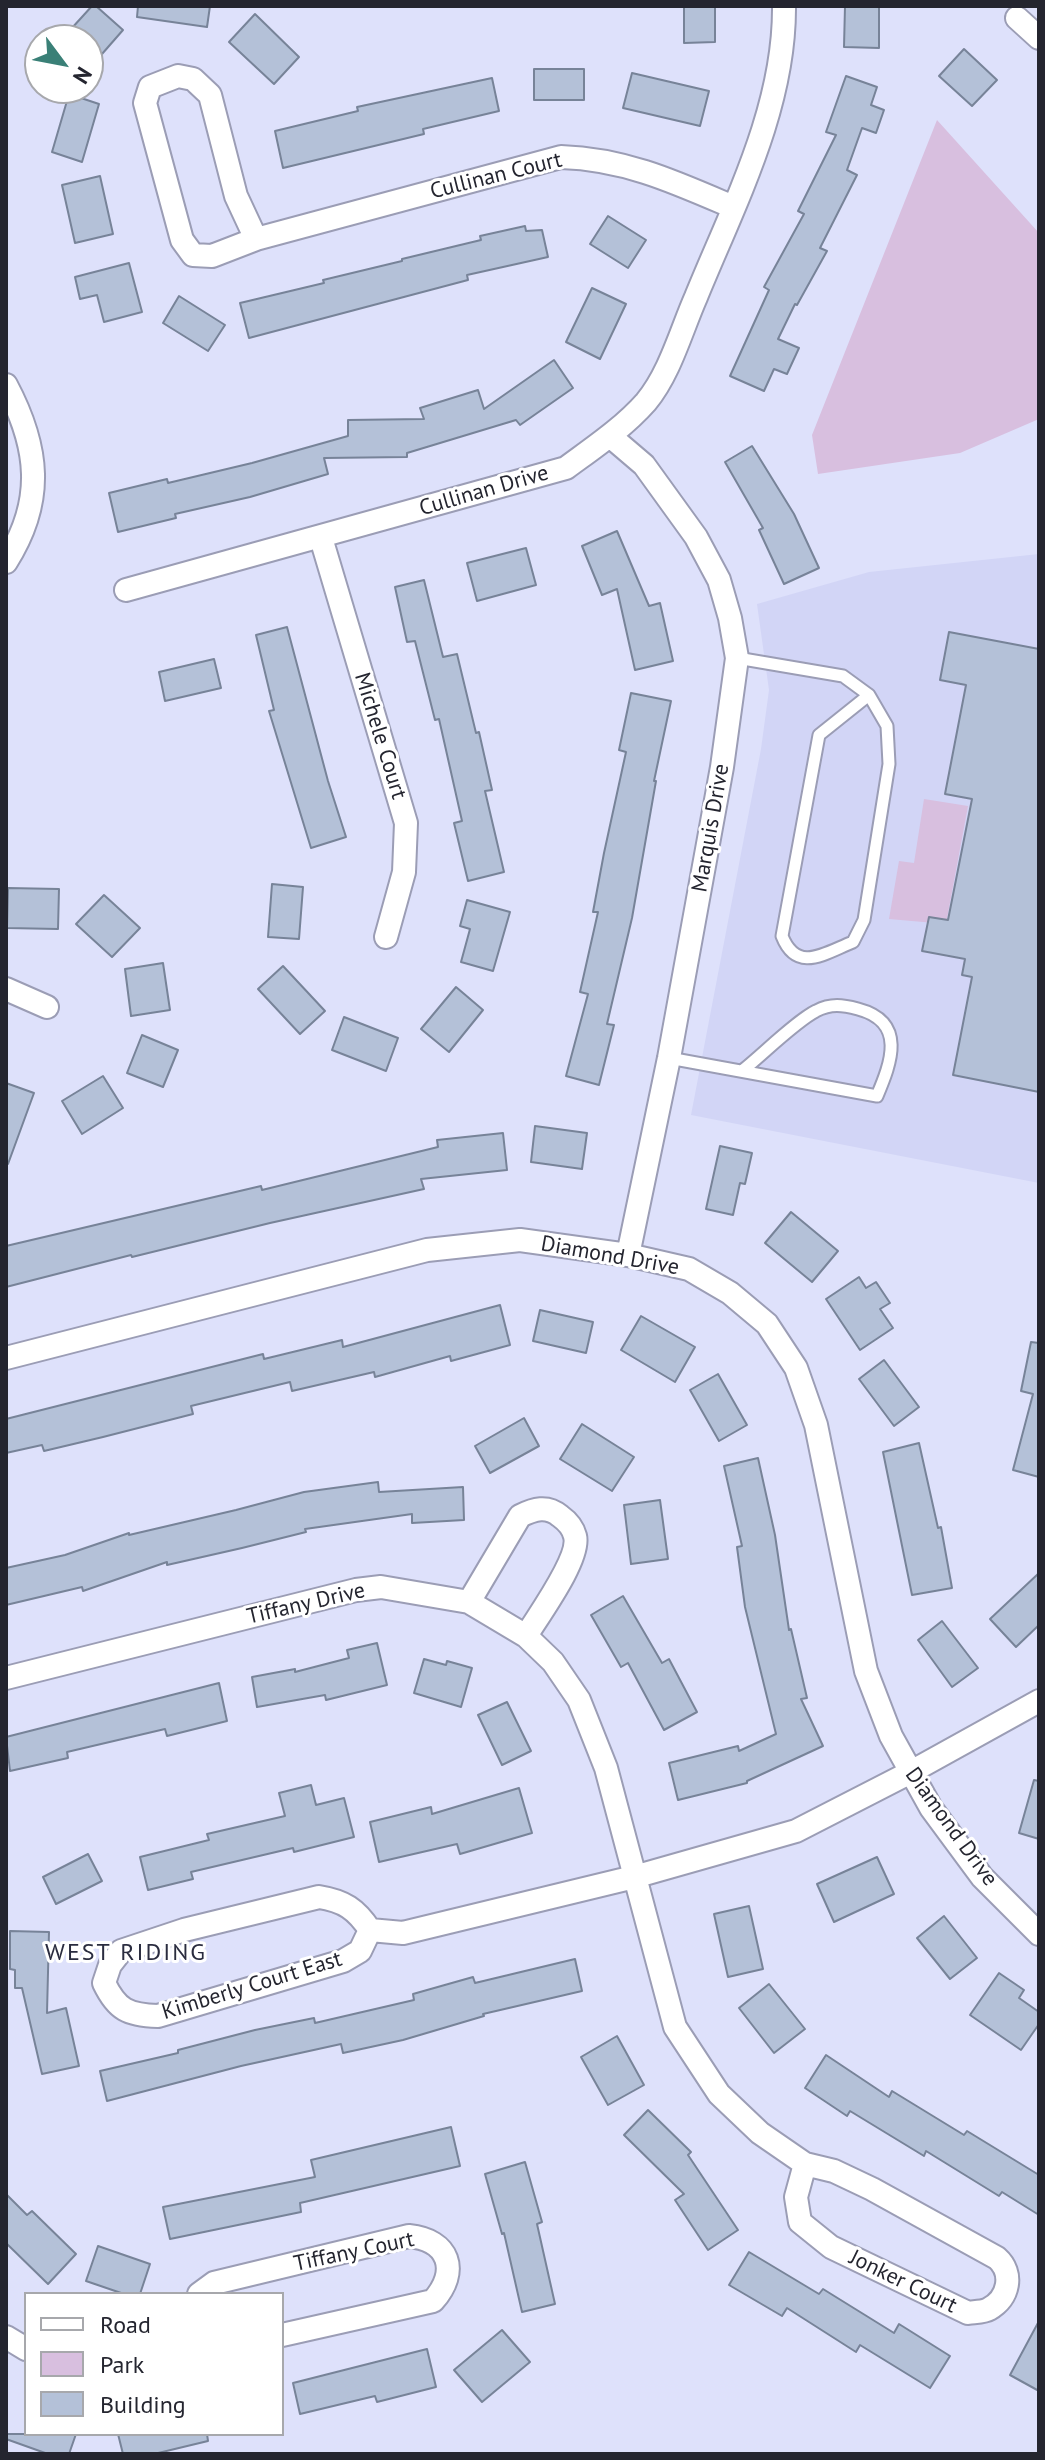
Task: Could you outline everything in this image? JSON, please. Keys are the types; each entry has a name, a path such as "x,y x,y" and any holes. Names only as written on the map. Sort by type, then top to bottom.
{"street":[{"name":"Cullinan Drive","path":"126,590 566,468 610,436 647,401 663,375 733,207 772,105 784,41 784,6"},
{"path":"1017,18 1039,38"},
{"name":"Cullinan Court","path":"256,239 236,196 210,95 193,79 178,76 150,87 145,103 182,240 193,255 212,256 256,239 561,157 592,158 645,170 733,207"},
{"path":"6,385 24,423 35,465 30,507 16,547 6,562"},
{"name":"Marquis Drive","path":"610,436 644,465 696,537 719,580 737,658 722,767 669,1058 628,1255"},
{"name":"Michele Court","path":"321,538 406,823 404,872 386,937"},
{"path":"6,989 47,1007"},
{"name":"Diamond Drive","path":"6,1358 427,1250 520,1240 628,1255 689,1269 730,1293 767,1324 796,1368 816,1425 866,1671 891,1736 931,1808 982,1877 1039,1934"},
{"path":"469,1602 520,1516 534,1509 553,1510 567,1522 576,1538 572,1559 526,1636"},
{"name":"Tiffany Drive","path":"6,1678 356,1590 381,1587 469,1602 526,1636 553,1662 579,1700 606,1768 634,1877"},
{"path":"370,1930 403,1933 634,1877 796,1831 1039,1701"},
{"name":"Jonker Court","path":"634,1877 675,2027 719,2094 760,2133 805,2164 834,2171 872,2189 997,2258 1006,2266 1009,2281 1001,2298 988,2310 968,2313 831,2247 800,2222 796,2197 805,2164"},
{"name":"Kimberly Court East","path":"319,1897 338,1900 356,1910 370,1930 360,1951 343,1961 158,2016 137,2015 114,2004 104,1983 110,1965 121,1951 184,1930 319,1897"},
{"name":"Tiffany Court","path":"202,2292 214,2283 409,2236 426,2238 441,2248 448,2265 445,2287 433,2301 284,2335"},
{"path":"6,2337 24,2348"}],"lane":[{"path":"737,658 843,676 869,695 887,726 889,764 864,920 853,942 810,959 798,957 786,947 782,936 819,735 869,695"},
{"path":"669,1058 877,1096 891,1063 891,1041 884,1022 867,1012 837,1004 815,1011 743,1070"}],"shaded area":[{"path":"1039,554 1039,1183 691,1115 761,749 769,690 757,604 869,572"}],"green space":[{"path":"937,120 1039,233 1039,419 960,453 818,474 812,435"},
{"path":"924,799 968,806 946,924 889,919 899,861 914,863"}],"building":[{"path":"92,6 96,6 123,30 104,52 104,24 76,24"},
{"path":"138,6 210,6 207,27 137,17"},
{"path":"684,6 715,6 715,42 684,43"},
{"path":"845,6 879,6 879,48 844,47"},
{"path":"255,14 299,57 274,84 229,42"},
{"path":"964,49 997,80 972,106 939,76"},
{"path":"534,69 584,69 584,100 534,100"},
{"path":"632,73 709,91 700,126 623,108"},
{"path":"846,76 877,87 871,105 884,110 876,133 862,128 847,170 857,175 820,248 827,251 778,339 799,348 787,374 774,369 764,391 730,376 769,290 764,287 804,214 798,211 836,135 826,132"},
{"path":"492,78 499,111 423,129 424,134 283,168 275,131 358,111 357,107"},
{"path":"66,104 99,104 82,162 52,152"},
{"path":"100,176 113,234 75,243 62,185"},
{"path":"608,216 646,240 628,268 590,244"},
{"path":"525,226 526,231 542,230 548,257 467,275 468,280 249,338 240,303 324,283 323,280"},
{"path":"129,263 142,312 104,322 97,295 80,299 75,277"},
{"path":"592,288 626,304 600,359 566,342"},
{"path":"179,296 225,325 208,351 163,323"},
{"path":"554,360 573,388 520,425 516,420 407,453 407,457 324,458 328,474 118,532 109,493 252,463 348,436 348,420 424,419 420,408 478,390 484,409"},
{"path":"752,446 794,514 819,568 784,584 759,530 763,528 725,462"},
{"path":"617,531 649,606 660,603 673,661 635,670 617,589 602,595 582,546"},
{"path":"526,548 536,585 477,601 467,563"},
{"path":"424,580 443,657 457,654 476,733 479,732 492,790 485,791 504,872 468,881 454,823 462,821 439,719 435,720 415,641 407,642 395,587"},
{"path":"287,627 346,837 311,848 269,711 274,710 256,635"},
{"path":"949,632 1039,649 1039,1092 953,1075 972,977 962,975 965,959 922,951 929,917 948,920 972,799 945,794 966,685 940,680"},
{"path":"214,659 221,688 165,701 159,672"},
{"path":"631,693 671,701 654,781 632,918 607,1024 614,1025 599,1085 566,1076 588,994 580,992 598,912 593,912 626,752 619,750"},
{"path":"272,884 303,887 299,939 268,937"},
{"path":"8,888 59,889 58,929 7,928"},
{"path":"104,895 140,928 112,957 76,924"},
{"path":"467,900 510,912 493,971 461,962 470,929 460,926"},
{"path":"163,963 170,1010 131,1016 125,969"},
{"path":"283,966 325,1011 300,1034 258,989"},
{"path":"456,987 483,1010 449,1052 421,1029"},
{"path":"344,1017 398,1038 386,1071 332,1050"},
{"path":"142,1035 178,1050 163,1087 127,1073"},
{"path":"103,1076 123,1108 82,1134 62,1101"},
{"path":"6,1083 34,1093 8,1164 6,1164"},
{"path":"535,1126 587,1133 582,1169 531,1162"},
{"path":"503,1133 507,1170 421,1179 424,1189 131,1255 6,1287 6,1246 261,1186 262,1190 438,1147 437,1140"},
{"path":"720,1146 752,1153 745,1184 740,1183 733,1215 706,1209"},
{"path":"791,1212 838,1251 812,1282 765,1243"},
{"path":"859,1277 866,1288 876,1282 890,1303 880,1309 893,1328 860,1350 826,1299"},
{"path":"500,1305 510,1345 451,1361 450,1356 375,1377 374,1372 292,1391 290,1382 191,1406 193,1414 103,1437 44,1451 42,1445 6,1453 6,1419 263,1354 264,1359 342,1340 343,1347"},
{"path":"540,1310 593,1322 586,1353 533,1341"},
{"path":"641,1316 695,1347 675,1382 621,1350"},
{"path":"1031,1342 1039,1343 1039,1477 1013,1470 1033,1394 1021,1391"},
{"path":"884,1360 919,1407 894,1426 859,1379"},
{"path":"718,1374 747,1425 719,1441 690,1390"},
{"path":"524,1418 539,1446 490,1473 475,1446"},
{"path":"582,1424 634,1457 612,1491 560,1459"},
{"path":"919,1443 938,1528 941,1527 952,1588 912,1595 883,1452"},
{"path":"758,1458 775,1535 789,1630 807,1698 801,1699 823,1746 747,1783 678,1800 669,1763 738,1746 739,1751 776,1734 745,1607 737,1547 742,1546 724,1466"},
{"path":"378,1482 379,1492 463,1487 464,1520 412,1523 412,1514 305,1529 306,1532 242,1548 167,1565 167,1562 83,1591 82,1587 6,1605 6,1568 65,1555 129,1533 304,1492"},
{"path":"660,1500 668,1559 631,1564 624,1505"},
{"path":"1039,1573 1039,1625 1016,1647 990,1619"},
{"path":"623,1596 662,1663 669,1659 697,1712 664,1730 628,1663 621,1667 591,1615"},
{"path":"942,1621 978,1668 952,1687 918,1640"},
{"path":"377,1643 387,1685 326,1700 325,1695 257,1707 252,1677 295,1669 295,1672 349,1658 347,1650"},
{"path":"424,1659 472,1668 461,1707 414,1693"},
{"path":"219,1683 227,1721 167,1736 165,1729 67,1752 68,1758 10,1771 6,1737"},
{"path":"507,1702 531,1751 502,1765 478,1715"},
{"path":"1034,1780 1039,1781 1039,1839 1019,1833"},
{"path":"311,1785 316,1805 344,1798 354,1837 191,1872 193,1879 148,1890 140,1857 209,1840 207,1834 285,1816 279,1793"},
{"path":"519,1788 532,1833 460,1854 457,1844 379,1862 370,1822 431,1807 432,1814"},
{"path":"88,1854 102,1881 56,1904 43,1877"},
{"path":"877,1857 894,1894 834,1922 817,1884"},
{"path":"749,1906 763,1969 728,1977 714,1914"},
{"path":"944,1916 977,1958 950,1979 917,1938"},
{"path":"10,1931 49,1932 47,2013 66,2008 79,2066 42,2074 22,1988 15,1988 15,1970 10,1969"},
{"path":"575,1959 582,1991 483,2014 403,2040 343,2053 341,2044 107,2101 100,2071 178,2053 178,2050 255,2030 314,2018 315,2023 414,2000 413,1994 473,1977 475,1983"},
{"path":"999,1973 1024,1990 1019,1998 1039,2012 1039,2024 1021,2050 970,2015"},
{"path":"769,1984 805,2029 774,2053 739,2008"},
{"path":"617,2036 644,2085 608,2105 581,2057"},
{"path":"826,2055 889,2097 892,2091 964,2135 967,2131 1039,2175 1039,2215 1002,2192 999,2196 926,2151 924,2156 850,2111 847,2116 805,2088"},
{"path":"648,2110 691,2152 688,2155 738,2230 708,2250 675,2200 684,2194 624,2135"},
{"path":"451,2127 460,2166 300,2203 301,2212 170,2239 163,2207 315,2177 311,2160"},
{"path":"525,2162 542,2222 537,2224 555,2304 522,2312 504,2233 485,2174"},
{"path":"6,2194 27,2215 32,2211 76,2254 48,2284 6,2243"},
{"path":"98,2246 150,2264 141,2292 118,2292 86,2281"},
{"path":"749,2252 819,2294 823,2289 894,2333 899,2324 950,2356 930,2388 860,2345 856,2352 787,2308 782,2316 729,2285"},
{"path":"1039,2321 1039,2391 1010,2375"},
{"path":"502,2330 530,2362 482,2402 454,2370"},
{"path":"427,2349 436,2387 377,2402 375,2396 300,2414 293,2383"},
{"path":"6,2434 75,2436 69,2454 48,2454 6,2439"},
{"path":"118,2436 207,2436 208,2441 154,2454 123,2454"}],"district":[{"name":"WEST RIDING","path":"126,1953"}]}
